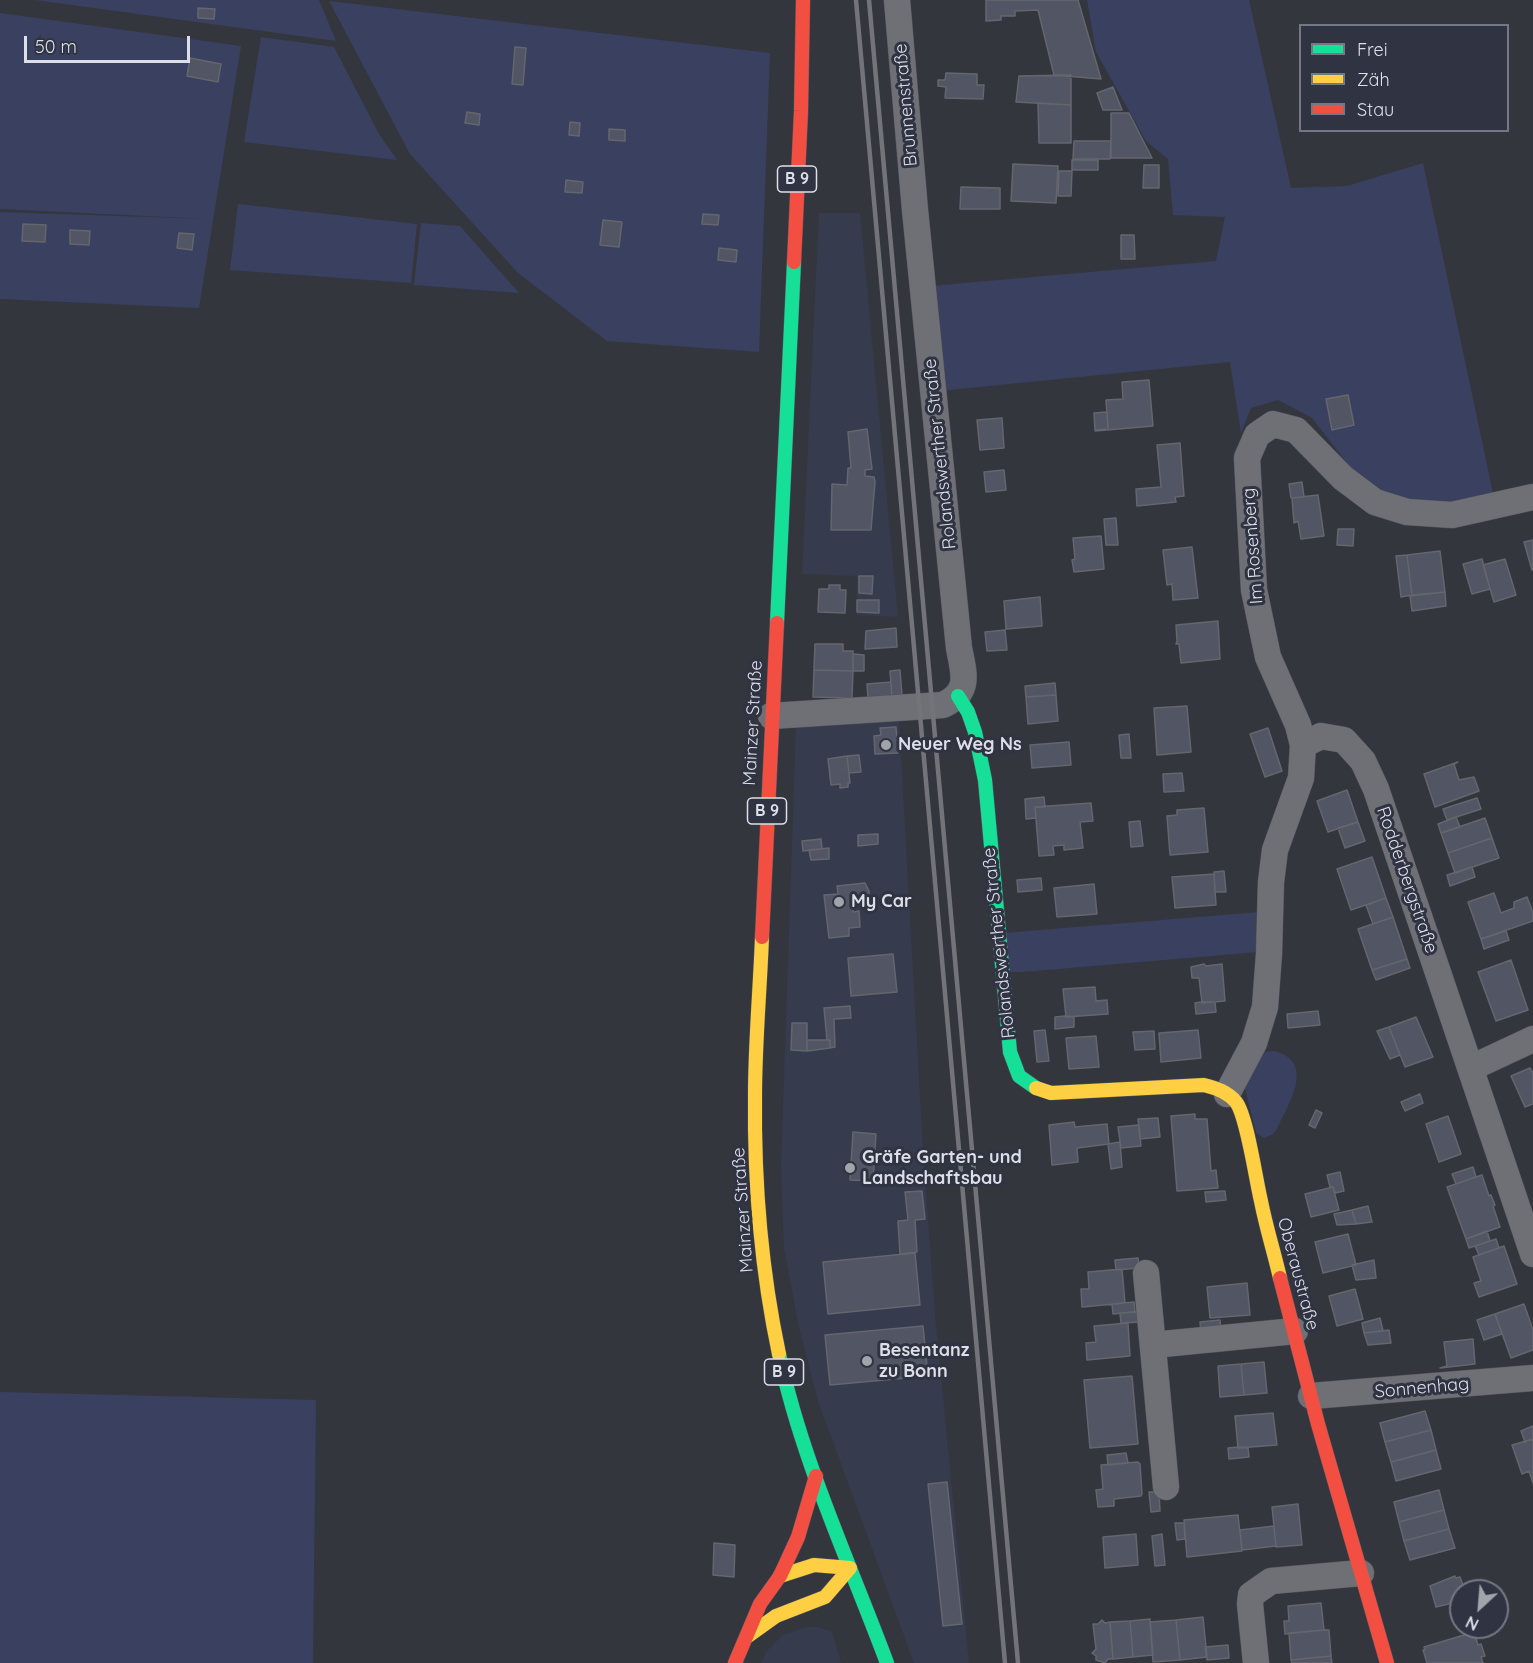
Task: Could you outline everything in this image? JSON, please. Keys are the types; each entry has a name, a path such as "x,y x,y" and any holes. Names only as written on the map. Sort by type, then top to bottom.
{"main road":[{"name":"Mainzer Straße","path":"803,0 800,122 754,1095 756,1179 763,1265 781,1363 797,1421 850,1568"},
{"name":"Rolandswerther Straße","path":"958,696 966,705 978,742 986,796 1008,1041 1012,1062 1026,1084 1052,1093 1204,1085 1227,1094"},
{"name":"Oberaustraße","path":"1227,1094 1237,1103 1243,1119 1261,1203 1311,1396 1387,1663"},
{"path":"735,1663 760,1604 780,1576 798,1537 816,1476"},
{"path":"780,1576 814,1565 850,1568"},
{"path":"748,1636 776,1616 825,1597 850,1568"},
{"name":"B 9","path":"850,1568 887,1663"}],"street":[{"name":"Brunnenstraße","path":"897,0 915,210"},
{"name":"Rolandswerther Straße","path":"915,210 959,648 965,678 958,696"},
{"name":"Im Rosenberg","path":"1227,1094 1254,1043 1265,1008 1271,882 1275,849 1301,778 1303,745 1298,725 1268,657 1254,590 1247,458 1257,435 1273,424 1296,430 1343,478 1375,502 1407,512 1452,515 1533,497"},
{"path":"771,716 943,705 958,696"},
{"name":"Rodderbergstraße","path":"1303,745 1321,736 1344,740 1363,761 1376,789 1533,1254"},
{"path":"1470,1068 1533,1039"},
{"path":"1146,1273 1166,1487"},
{"path":"1153,1345 1295,1331"},
{"name":"Sonnenhag","path":"1311,1396 1533,1378"},
{"path":"1256,1663 1251,1595 1270,1581 1361,1573"}],"shaded area":[{"path":"35,0 319,0 336,41"},
{"path":"1087,0 1249,0 1291,188 1347,186 1423,163 1493,493 1446,506 1397,501 1351,468 1312,418 1278,400 1251,408 1241,433 1230,362 939,391 930,286 1216,261 1225,217 1173,215 1168,159 1146,141 1096,52"},
{"path":"329,1 770,53 759,352 607,341 518,273 410,154"},
{"path":"0,13 241,46 199,308 0,299 0,212 208,219 0,209"},
{"path":"261,37 334,47 379,134 397,160 244,142"},
{"path":"238,204 417,224 411,283 230,270"},
{"path":"819,213 860,213 898,617 857,615 857,576 802,574"},
{"path":"421,223 460,226 519,293 414,285"},
{"path":"899,721 923,1151 935,1315 969,1663 914,1663 818,1401 799,1328 784,1248 781,1168 796,725"},
{"path":"1259,912 1258,952 1008,972 1004,933"},
{"path":"1274,1051 1287,1056 1294,1064 1297,1074 1296,1085 1277,1129 1273,1134 1264,1138 1256,1133 1244,1084 1256,1056"},
{"path":"0,1392 316,1400 313,1663 0,1663"},
{"path":"807,1627 818,1627 832,1632 841,1663 761,1663 767,1651 783,1635"}],"building":[{"path":"986,0 1078,0 1101,79 1054,75 1038,10 1015,11 1015,16 1001,16 1001,20 986,21"},
{"path":"198,8 215,9 214,19 198,18"},
{"path":"515,47 526,48 523,85 512,84"},
{"path":"190,58 221,64 218,82 187,76"},
{"path":"946,73 977,74 977,85 984,85 983,99 945,98 946,87 938,86 938,80 945,80"},
{"path":"1071,75 1071,105 1016,102 1019,76"},
{"path":"1113,87 1122,110 1103,110 1097,93"},
{"path":"1038,103 1071,105 1071,143 1039,143"},
{"path":"467,112 480,114 479,125 465,123"},
{"path":"1111,113 1129,113 1152,158 1111,158"},
{"path":"570,122 580,123 579,136 569,135"},
{"path":"609,129 625,130 625,141 609,140"},
{"path":"1074,141 1111,141 1110,159 1073,159"},
{"path":"1072,160 1098,160 1098,170 1072,170"},
{"path":"1013,164 1058,166 1056,203 1011,201"},
{"path":"1144,165 1159,165 1159,188 1143,188"},
{"path":"1059,171 1072,171 1071,196 1058,196"},
{"path":"566,180 583,182 582,193 565,192"},
{"path":"961,187 1000,188 1000,209 960,209"},
{"path":"703,214 719,215 718,225 702,224"},
{"path":"603,220 622,222 619,247 600,245"},
{"path":"23,224 46,225 45,242 22,241"},
{"path":"70,230 90,231 89,245 70,244"},
{"path":"179,233 194,234 192,250 177,248"},
{"path":"1121,235 1134,235 1135,259 1121,259"},
{"path":"719,248 737,250 736,262 718,260"},
{"path":"1149,380 1153,426 1095,431 1108,429 1106,400 1123,399 1122,382"},
{"path":"1348,395 1354,425 1332,430 1326,399"},
{"path":"1107,412 1108,429 1095,430 1094,413"},
{"path":"1002,418 1004,448 980,450 977,420"},
{"path":"867,429 872,469 865,470 865,476 874,477 875,482 871,530 831,530 832,484 847,485 848,468 851,468 848,432"},
{"path":"1180,443 1184,496 1175,497 1176,502 1137,506 1136,489 1161,487 1157,445"},
{"path":"1004,470 1006,490 986,492 984,472"},
{"path":"1302,482 1304,497 1291,498 1289,484"},
{"path":"1318,495 1324,536 1301,539 1298,521 1294,523 1292,498"},
{"path":"1116,518 1118,545 1106,545 1104,519"},
{"path":"1338,529 1354,529 1353,546 1337,545"},
{"path":"1101,536 1104,569 1074,572 1073,538"},
{"path":"1533,540 1533,570 1532,570 1524,542"},
{"path":"1192,547 1198,598 1173,600 1172,584 1167,585 1163,550"},
{"path":"1440,551 1445,592 1412,595 1407,555"},
{"path":"1407,555 1412,595 1401,597 1396,556"},
{"path":"1482,559 1490,589 1472,594 1463,564"},
{"path":"1505,559 1516,595 1494,602 1483,565"},
{"path":"859,576 873,576 872,594 859,593"},
{"path":"829,585 840,585 840,590 846,590 845,613 818,612 819,589 829,589"},
{"path":"1445,592 1446,606 1412,611 1410,596"},
{"path":"1040,597 1042,626 1006,629 1004,601"},
{"path":"857,600 879,600 879,613 857,612"},
{"path":"1218,621 1220,659 1181,663 1179,644 1176,644 1176,625"},
{"path":"896,628 897,647 865,649 866,631"},
{"path":"1005,630 1007,650 987,651 985,632"},
{"path":"815,644 843,644 843,651 853,651 853,671 814,670"},
{"path":"853,654 864,655 864,671 853,671"},
{"path":"814,670 853,671 852,698 813,697"},
{"path":"900,670 902,696 892,697 890,671"},
{"path":"891,682 892,697 868,699 867,684"},
{"path":"1055,683 1056,695 1026,697 1025,686"},
{"path":"1056,695 1058,721 1028,724 1026,697"},
{"path":"1187,706 1191,752 1157,755 1154,708"},
{"name":"Neuer Weg Ns","path":"896,727 898,753 875,754 874,736 881,735 880,728"},
{"path":"1268,728 1282,771 1265,777 1250,734"},
{"path":"1129,734 1131,758 1121,758 1119,735"},
{"path":"1069,742 1071,765 1032,768 1030,745"},
{"path":"859,755 861,772 849,773 847,756"},
{"path":"847,756 850,783 848,787 840,788 840,784 831,785 828,759"},
{"path":"1458,762 1454,764 1459,780 1474,777 1479,791 1435,807 1424,774"},
{"path":"1182,773 1184,791 1164,792 1163,774"},
{"path":"1347,790 1358,822 1328,832 1317,801"},
{"path":"1044,797 1045,807 1035,807 1036,818 1026,819 1025,799"},
{"path":"1477,798 1481,809 1447,820 1443,809"},
{"path":"1091,803 1093,821 1080,822 1083,848 1064,850 1064,845 1053,846 1054,855 1039,856 1035,807"},
{"path":"1204,808 1208,852 1170,855 1167,816 1177,815 1177,810"},
{"path":"1456,817 1460,827 1441,833 1438,824"},
{"path":"1485,818 1492,838 1448,853 1441,833"},
{"path":"1140,821 1143,846 1131,847 1129,822"},
{"path":"1358,822 1365,841 1345,848 1338,828"},
{"path":"878,834 878,844 858,846 858,835"},
{"path":"1492,838 1499,858 1455,873 1448,853"},
{"path":"821,839 822,849 803,851 802,841"},
{"path":"829,848 829,859 811,860 809,850"},
{"path":"1372,857 1386,898 1351,910 1337,869"},
{"path":"1472,867 1475,877 1450,886 1447,875"},
{"path":"1224,871 1226,892 1215,892 1214,872"},
{"path":"1214,874 1216,905 1175,908 1172,877"},
{"path":"1041,878 1042,890 1018,892 1017,880"},
{"path":"865,883 869,891 870,904 852,905 853,912 859,911 860,927 849,928 849,936 829,938 824,895 838,894 837,886"},
{"path":"1094,884 1097,914 1057,917 1054,888"},
{"path":"1494,893 1501,913 1514,908 1514,902 1527,897 1533,913 1533,921 1481,939 1468,902"},
{"path":"1386,898 1393,917 1373,924 1366,905"},
{"path":"1393,917 1407,959 1372,970 1358,929"},
{"path":"1506,931 1509,940 1484,949 1481,939"},
{"path":"893,954 897,992 851,996 848,958"},
{"path":"1407,959 1410,968 1376,980 1372,970"},
{"path":"1511,960 1528,1010 1496,1021 1478,972"},
{"path":"1204,964 1206,966 1222,964 1225,1001 1202,1003 1199,978 1192,978 1191,967"},
{"path":"1095,987 1096,1001 1107,1000 1108,1014 1066,1017 1063,989"},
{"path":"1215,1002 1216,1012 1196,1014 1195,1003"},
{"path":"850,1006 851,1018 834,1019 835,1047 830,1048 824,1008"},
{"path":"1318,1011 1320,1025 1288,1028 1287,1014"},
{"path":"1055,1017 1074,1017 1074,1027 1055,1029"},
{"path":"1416,1017 1433,1057 1405,1067 1389,1027"},
{"path":"792,1023 807,1023 807,1051 791,1050"},
{"path":"1389,1027 1400,1055 1390,1059 1377,1031"},
{"path":"1045,1030 1049,1061 1037,1062 1034,1031"},
{"path":"1198,1030 1201,1058 1161,1062 1159,1033"},
{"path":"1154,1031 1155,1049 1135,1050 1133,1032"},
{"path":"1096,1036 1099,1067 1069,1069 1066,1038"},
{"path":"807,1040 830,1040 830,1048 807,1051"},
{"path":"1530,1068 1533,1073 1533,1104 1525,1107 1511,1076"},
{"path":"1420,1094 1423,1103 1405,1111 1401,1102"},
{"path":"1316,1110 1322,1113 1315,1128 1309,1125"},
{"path":"1195,1114 1195,1119 1207,1119 1211,1171 1216,1170 1218,1188 1177,1191 1171,1116"},
{"path":"1448,1116 1461,1154 1439,1162 1426,1124"},
{"path":"1158,1118 1160,1137 1140,1139 1138,1119"},
{"path":"1074,1122 1075,1127 1107,1124 1109,1144 1077,1148 1078,1162 1052,1165 1049,1125"},
{"path":"1139,1125 1141,1146 1121,1148 1118,1127"},
{"path":"853,1132 876,1134 873,1181 850,1180"},
{"path":"1120,1142 1122,1167 1111,1169 1108,1144"},
{"path":"1473,1167 1476,1177 1456,1184 1452,1174"},
{"path":"1340,1172 1344,1191 1335,1193 1333,1187 1330,1187 1327,1175"},
{"path":"1482,1175 1489,1196 1491,1195 1495,1205 1493,1206 1500,1227 1466,1239 1447,1187"},
{"path":"1333,1187 1339,1210 1311,1217 1305,1194"},
{"path":"922,1191 925,1219 915,1220 917,1252 900,1254 898,1221 908,1220 905,1192"},
{"path":"1225,1191 1226,1200 1206,1202 1205,1192"},
{"path":"1368,1206 1372,1222 1356,1224 1352,1210"},
{"path":"1352,1210 1356,1224 1337,1225 1334,1214"},
{"path":"1487,1231 1490,1241 1469,1248 1466,1239"},
{"path":"1348,1234 1356,1265 1323,1273 1315,1242"},
{"path":"1496,1239 1499,1248 1479,1255 1475,1246"},
{"path":"1504,1246 1517,1284 1479,1297 1474,1283 1481,1281 1473,1257"},
{"path":"915,1253 920,1305 828,1314 823,1262"},
{"path":"1138,1258 1139,1268 1116,1270 1115,1260"},
{"path":"1374,1260 1376,1278 1356,1280 1352,1265"},
{"path":"1122,1269 1125,1303 1082,1307 1081,1289 1089,1289 1088,1272"},
{"path":"1247,1283 1250,1315 1210,1318 1207,1287"},
{"path":"1355,1289 1363,1319 1337,1326 1329,1296"},
{"path":"1134,1302 1135,1312 1113,1314 1112,1304"},
{"path":"1524,1304 1533,1330 1533,1350 1511,1358 1495,1314"},
{"path":"1141,1312 1142,1322 1121,1323 1120,1313"},
{"path":"1495,1314 1502,1334 1484,1340 1477,1320"},
{"path":"1380,1318 1383,1331 1364,1333 1362,1323"},
{"path":"1220,1320 1221,1331 1201,1332 1200,1322"},
{"path":"1128,1323 1130,1356 1087,1360 1086,1343 1096,1342 1094,1326"},
{"path":"923,1326 928,1376 830,1385 825,1335"},
{"path":"1389,1330 1391,1343 1368,1345 1364,1333"},
{"path":"1473,1339 1475,1364 1440,1368 1447,1366 1444,1342"},
{"path":"1264,1362 1267,1393 1244,1395 1241,1364"},
{"path":"1241,1364 1244,1395 1220,1397 1218,1366"},
{"path":"1132,1376 1138,1444 1090,1448 1084,1380"},
{"path":"1425,1411 1431,1430 1385,1442 1380,1423"},
{"path":"1273,1413 1277,1445 1238,1448 1235,1416"},
{"path":"1533,1426 1533,1439 1525,1442 1521,1431"},
{"path":"1431,1430 1436,1450 1391,1462 1385,1442"},
{"path":"1533,1439 1533,1483 1529,1471 1522,1474 1512,1445"},
{"path":"1228,1448 1248,1448 1249,1457 1229,1459"},
{"path":"1436,1450 1441,1469 1396,1481 1391,1462"},
{"path":"1126,1453 1128,1463 1108,1465 1107,1455"},
{"path":"1138,1462 1140,1464 1141,1496 1114,1499 1114,1506 1098,1507 1096,1490 1103,1489 1101,1465"},
{"path":"947,1482 962,1624 943,1626 928,1484"},
{"path":"1439,1490 1444,1510 1399,1522 1394,1502"},
{"path":"1149,1492 1159,1492 1160,1511 1151,1512"},
{"path":"1298,1504 1302,1545 1276,1547 1272,1507"},
{"path":"1444,1510 1449,1529 1404,1541 1399,1522"},
{"path":"1238,1515 1242,1551 1187,1557 1184,1520"},
{"path":"1175,1523 1184,1523 1185,1539 1177,1540"},
{"path":"1274,1526 1276,1546 1242,1550 1240,1530"},
{"path":"1449,1529 1455,1548 1410,1560 1404,1541"},
{"path":"1136,1534 1138,1565 1105,1568 1103,1537"},
{"path":"1162,1534 1165,1565 1155,1566 1152,1536"},
{"path":"714,1543 735,1545 734,1577 713,1575"},
{"path":"1455,1576 1461,1579 1449,1579 1449,1604 1436,1607 1430,1586"},
{"path":"1321,1603 1324,1630 1285,1634 1284,1621 1289,1621 1288,1606"},
{"path":"1203,1617 1207,1657 1180,1660 1176,1620"},
{"path":"1150,1619 1153,1655 1133,1657 1130,1621"},
{"path":"1102,1620 1105,1623 1110,1622 1113,1659 1108,1659 1105,1663 1096,1660 1096,1656 1092,1653 1096,1649 1093,1624 1098,1624"},
{"path":"1176,1620 1180,1660 1153,1662 1150,1622"},
{"path":"1130,1621 1133,1657 1113,1659 1110,1622"},
{"path":"1329,1630 1331,1656 1291,1660 1289,1633"},
{"path":"1451,1639 1476,1639 1478,1645 1481,1644 1485,1656 1481,1657 1483,1663 1427,1663 1424,1647"},
{"path":"1228,1645 1229,1658 1207,1660 1205,1647"},
{"path":"1331,1656 1332,1663 1292,1663 1291,1660"}],"railway":[{"path":"856,0 1005,1663"},
{"path":"869,0 1018,1663"}],"traffic: fast":[{"path":"777,623 794,262"},
{"path":"958,696 968,712 975,732 985,780 1010,1052 1019,1076 1036,1088"},
{"path":"779,1354 813,1472 887,1663"}],"traffic: slow":[{"path":"762,937 755,1076 756,1161 763,1258 779,1354"},
{"path":"1036,1088 1051,1093 1204,1085 1229,1096 1236,1102 1244,1121 1280,1278"},
{"path":"780,1576 814,1565 850,1568"},
{"path":"748,1636 776,1616 825,1597 850,1568"}],"traffic: jam":[{"path":"794,262 801,111 803,0"},
{"path":"762,937 777,623"},
{"path":"1280,1278 1318,1424 1387,1663"},
{"path":"735,1663 760,1604 780,1576 798,1537 816,1476"}],"place":[{"name":"Neuer Weg Ns","path":"886,745"},
{"name":"My Car","path":"839,902"},
{"name":"Gräfe Garten- und Landschaftsbau","path":"850,1168"},
{"name":"Besentanz zu Bonn","path":"867,1361"}]}
